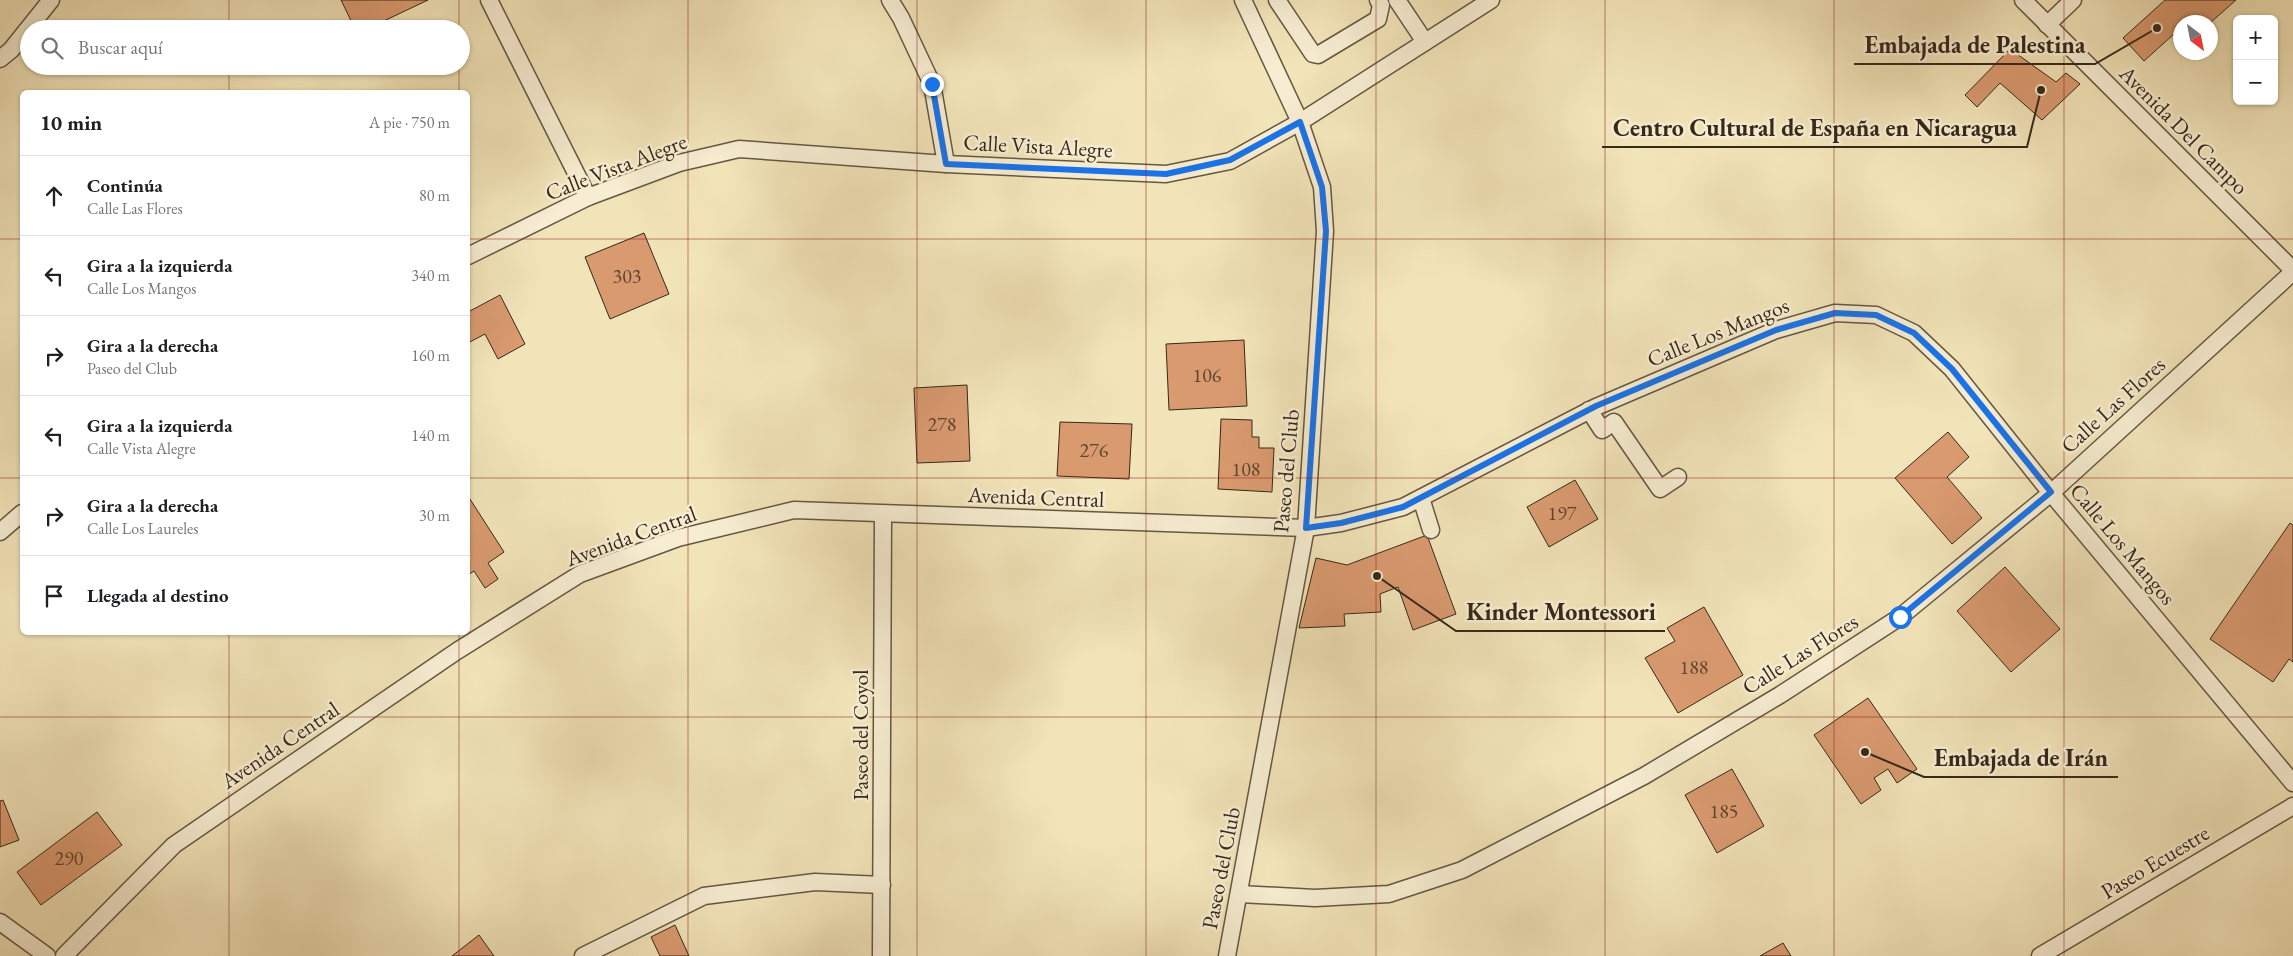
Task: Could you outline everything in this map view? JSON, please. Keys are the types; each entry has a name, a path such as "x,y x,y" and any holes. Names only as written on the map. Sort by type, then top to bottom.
{"street":[{"path":"35,20 51,0"},
{"path":"490,0 588,197"},
{"path":"890,0 932,84 946,164"},
{"name":"Paseo del Club","path":"1227,956 1240,894 1306,528 1326,231 1322,187 1300,122 1242,0"},
{"path":"1277,0 1313,54 1318,55 1378,19 1381,13 1381,5 1378,0"},
{"path":"1397,0 1425,42"},
{"name":"Calle Vista Alegre","path":"470,255 588,197 679,164 739,149 946,164 1166,174 1230,160 1300,122 1491,0"},
{"name":"Avenida Del Campo","path":"2022,0 2293,271"},
{"path":"2047,25 2074,0"},
{"path":"0,59 11,50 20,39"},
{"name":"Calle Las Flores","path":"1240,894 1315,898 1389,894 1462,870 1644,776 1780,695 1900,617 2051,492 2293,271"},
{"name":"Calle Los Mangos","path":"1306,528 1379,514 1422,498 1589,410 1776,330 1835,313 1876,315 1914,333 1952,369 2051,492 2293,784"},
{"path":"1589,410 1602,430 1614,422 1660,488 1678,477"},
{"path":"1422,498 1431,530"},
{"name":"Avenida Central","path":"64,956 174,845 449,656 580,574 678,538 794,510 883,515 1306,528"},
{"path":"0,532 20,515"},
{"name":"Paseo del Coyol","path":"881,956 883,515"},
{"name":"Paseo Ecuestre","path":"2040,956 2293,806"},
{"path":"583,956 704,896 815,882 882,885"},
{"path":"0,922 47,956"}],"building":[{"path":"341,0 428,0 386,20 351,20"},
{"path":"2165,0 2236,0 2218,16 2173,15 2173,35 2144,61 2123,38"},
{"path":"2010,49 2056,82 2066,73 2080,84 2042,120 2000,83 1977,107 1965,95"},
{"path":"644,233 669,294 610,319 585,257"},
{"path":"500,295 525,344 498,359 485,334 470,342 470,311"},
{"path":"1244,340 1247,406 1169,410 1166,344"},
{"path":"967,385 970,461 917,463 914,388"},
{"path":"1221,419 1252,420 1252,437 1259,437 1259,448 1274,448 1272,492 1218,489"},
{"path":"1060,422 1132,424 1129,479 1057,476"},
{"path":"1948,432 1969,457 1947,477 1982,518 1952,544 1895,478"},
{"path":"1575,480 1598,519 1549,547 1527,507"},
{"path":"470,499 504,552 488,563 498,579 485,588 474,571 470,574"},
{"path":"2290,523 2293,525 2293,662 2289,659 2273,682 2210,639"},
{"path":"1427,535 1456,614 1413,630 1398,587 1380,594 1381,612 1344,614 1345,626 1299,628 1316,558 1347,565"},
{"path":"2005,567 2060,629 2011,672 1957,611"},
{"path":"1704,607 1743,675 1678,713 1645,658 1675,641 1667,628"},
{"path":"1868,698 1917,769 1897,783 1888,769 1874,778 1881,790 1861,804 1814,735"},
{"path":"1732,769 1764,826 1717,853 1685,795"},
{"path":"3,800 19,840 0,847 0,801"},
{"path":"97,812 122,845 41,905 17,872"},
{"path":"675,925 689,956 660,956 651,937"},
{"path":"479,935 494,956 452,956"},
{"path":"1783,943 1791,956 1760,956"}],"place":[{"name":"Embajada de Palestina","path":"2157,28"},
{"name":"Centro Cultural de España en Nicaragua","path":"2041,90"},
{"name":"Kinder Montessori","path":"1377,576"},
{"name":"Embajada de Irán","path":"1865,752"}],"route":[{"path":"932,84 946,164 1166,174 1230,160 1300,122 1322,187 1326,231 1306,528 1341,523 1403,507 1596,406 1776,330 1835,313 1876,315 1914,333 1952,369 2051,492 1900,617"}]}
